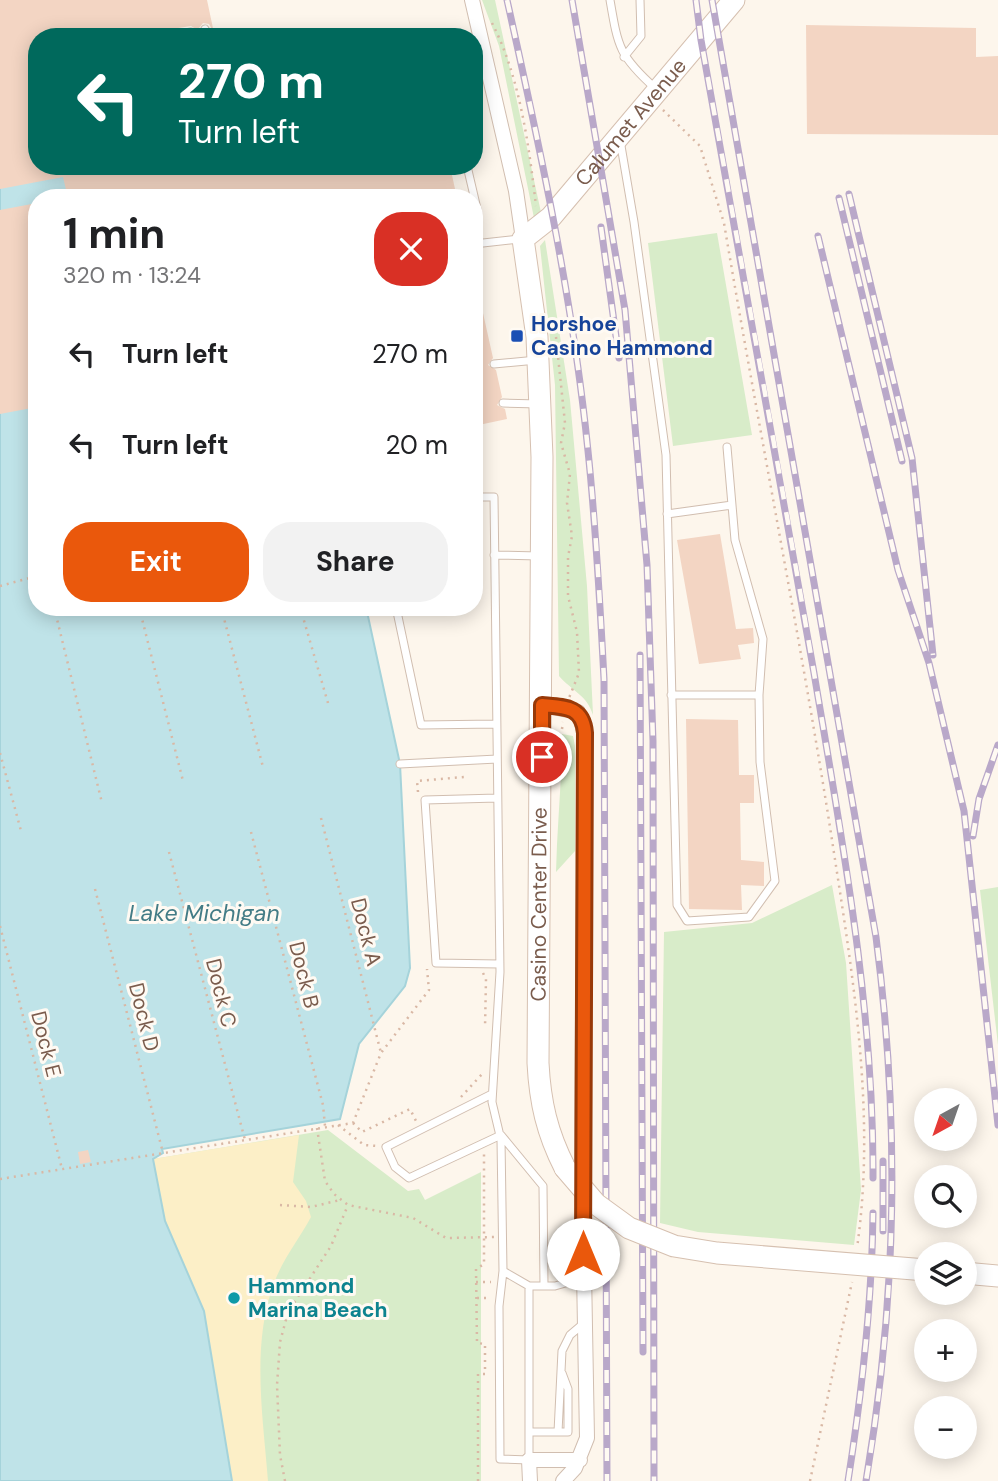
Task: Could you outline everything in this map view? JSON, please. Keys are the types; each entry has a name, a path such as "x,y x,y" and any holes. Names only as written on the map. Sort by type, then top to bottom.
{"street":[{"name":"Casino Center Drive","path":"472,0 476,28"},
{"name":"Calumet Avenue","path":"523,239 551,217 734,0"},
{"name":"Casino Center Drive","path":"483,65 516,191 538,360 542,556 538,1063 541,1106 549,1135 565,1168 596,1204 629,1228 674,1246 717,1253 914,1269"},
{"path":"542,705 572,708 578,712 585,733 583,1324 587,1438 577,1470 563,1481"},
{"path":"977,1274 998,1276"},
{"path":"530,1481 529,1460 577,1470"}],"lane":[{"path":"610,0 618,46 654,95"},
{"path":"624,57 641,36 640,0"},
{"path":"619,136 634,222 664,441 677,905 687,921 750,917 775,881 760,762 759,695 763,639 735,540 727,447"},
{"path":"483,243 523,239"},
{"path":"494,364 538,360"},
{"path":"503,403 540,404"},
{"path":"483,497 494,497 499,964 492,1094 500,1135 503,1237 499,1306 500,1459 529,1460 529,1286"},
{"path":"667,514 732,505"},
{"path":"494,555 542,556"},
{"path":"398,616 421,725 496,724"},
{"path":"671,695 759,695"},
{"path":"400,764 497,758"},
{"path":"497,799 425,800 436,962 499,964"},
{"path":"492,1094 386,1147 395,1167 409,1178 500,1135"},
{"path":"500,1135 543,1186 544,1286"},
{"path":"503,1271 529,1286 544,1286 583,1278"},
{"path":"530,1432 558,1432 558,1387 564,1343 583,1324"}],"path":[{"path":"489,18 505,47 522,121 537,215"},
{"path":"654,95 700,146 724,223 815,733 856,999 864,1196 855,1259"},
{"path":"555,337 565,423 561,443 570,474 567,503 572,536 568,557 568,596 577,632 579,673 571,690"},
{"path":"0,586 28,578"},
{"path":"56,616 102,803"},
{"path":"141,616 183,781"},
{"path":"223,616 263,768"},
{"path":"303,616 328,703"},
{"path":"0,753 21,831"},
{"path":"418,794 417,781 464,777"},
{"name":"Dock A","path":"321,818 381,1053"},
{"name":"Dock B","path":"251,832 323,1105 325,1126"},
{"name":"Dock C","path":"169,852 236,1115 245,1140"},
{"name":"Dock D","path":"95,889 163,1153"},
{"name":"Dock E","path":"0,926 62,1169"},
{"path":"353,1123 381,1053 429,990 426,957"},
{"path":"481,973 486,979 485,1032"},
{"path":"456,1103 484,1072"},
{"path":"353,1123 362,1132 410,1109 417,1121 427,1117"},
{"path":"0,1179 353,1123"},
{"path":"338,1125 364,1145 386,1147"},
{"path":"317,1128 324,1175 340,1200 348,1205 413,1218 446,1238 503,1237"},
{"path":"478,1481 478,1374 485,1374 485,1344 477,1343 476,1269 484,1264 484,1143"},
{"path":"280,1205 311,1207 340,1200"},
{"path":"285,1481 281,1455 277,1371 280,1342 288,1312 331,1246 348,1205"},
{"path":"810,1481 853,1272"},
{"path":"477,1282 502,1282"}],"green space":[{"path":"482,0 495,0 542,217 534,218 499,46"},
{"path":"717,233 752,435 673,446 648,243"},
{"path":"545,240 570,400 587,586 593,715 583,698 559,676 555,385 540,246"},
{"path":"562,734 573,736 575,746 575,851 556,872 561,769"},
{"path":"832,885 846,963 861,1190 854,1245 698,1232 660,1223 664,932 752,923"},
{"path":"998,887 998,1045 980,890"},
{"path":"328,1130 408,1191 419,1189 425,1200 481,1172 481,1481 232,1481 204,1311 165,1221 153,1159"}],"sand":[{"name":"Hammond Marina Beach","path":"299,1135 293,1182 306,1201 311,1217 286,1257 274,1283 263,1331 260,1381 268,1481 232,1481 204,1311 165,1221 153,1159"}],"water":[{"name":"Lake Michigan","path":"28,167 28,175 104,175 209,189 28,189 28,616 368,616 400,764 410,968 405,986 359,1044 340,1119 162,1149 163,1153 153,1159 165,1221 204,1311 232,1481 0,1481 0,169"}],"building":[{"path":"0,0 207,0 213,28 203,23 199,28 28,28 28,175 452,175 455,189 66,189 63,177 0,189"},
{"path":"806,25 976,28 976,57 998,56 998,135 807,134"},
{"path":"28,205 28,409 0,414 0,210"},
{"path":"483,313 493,358 488,365 496,370 502,397 497,405 505,409 507,419 483,424"},
{"path":"720,534 736,629 753,628 754,643 738,645 741,659 699,664 677,540"},
{"path":"686,719 738,720 739,775 754,775 754,803 740,803 741,860 764,862 764,886 741,885 742,910 689,909"},
{"path":"88,1150 91,1162 80,1164 78,1152"}],"railway":[{"path":"507,0 543,168 574,338 598,565 604,679 607,1481"},
{"path":"572,0 625,310 647,565 653,741 654,1481"},
{"path":"696,0 845,861 868,1051 873,1178"},
{"path":"712,0 876,937 884,1006 892,1142 892,1209 884,1344 866,1481"},
{"path":"849,194 912,458 933,655"},
{"path":"839,198 902,461"},
{"path":"601,227 619,358"},
{"path":"818,236 898,570 929,663 964,811 998,1125"},
{"path":"640,655 643,1352"},
{"path":"973,836 979,799 998,745"},
{"path":"883,1161 883,1231"},
{"path":"848,1481 865,1347 873,1213"}],"place":[{"name":"Horshoe Casino Hammond","path":"517,336"},
{"name":"Hammond Marina Beach","path":"234,1298"}],"route":[{"path":"542,757 542,705 572,708 578,712 585,733 583,1254"}]}
